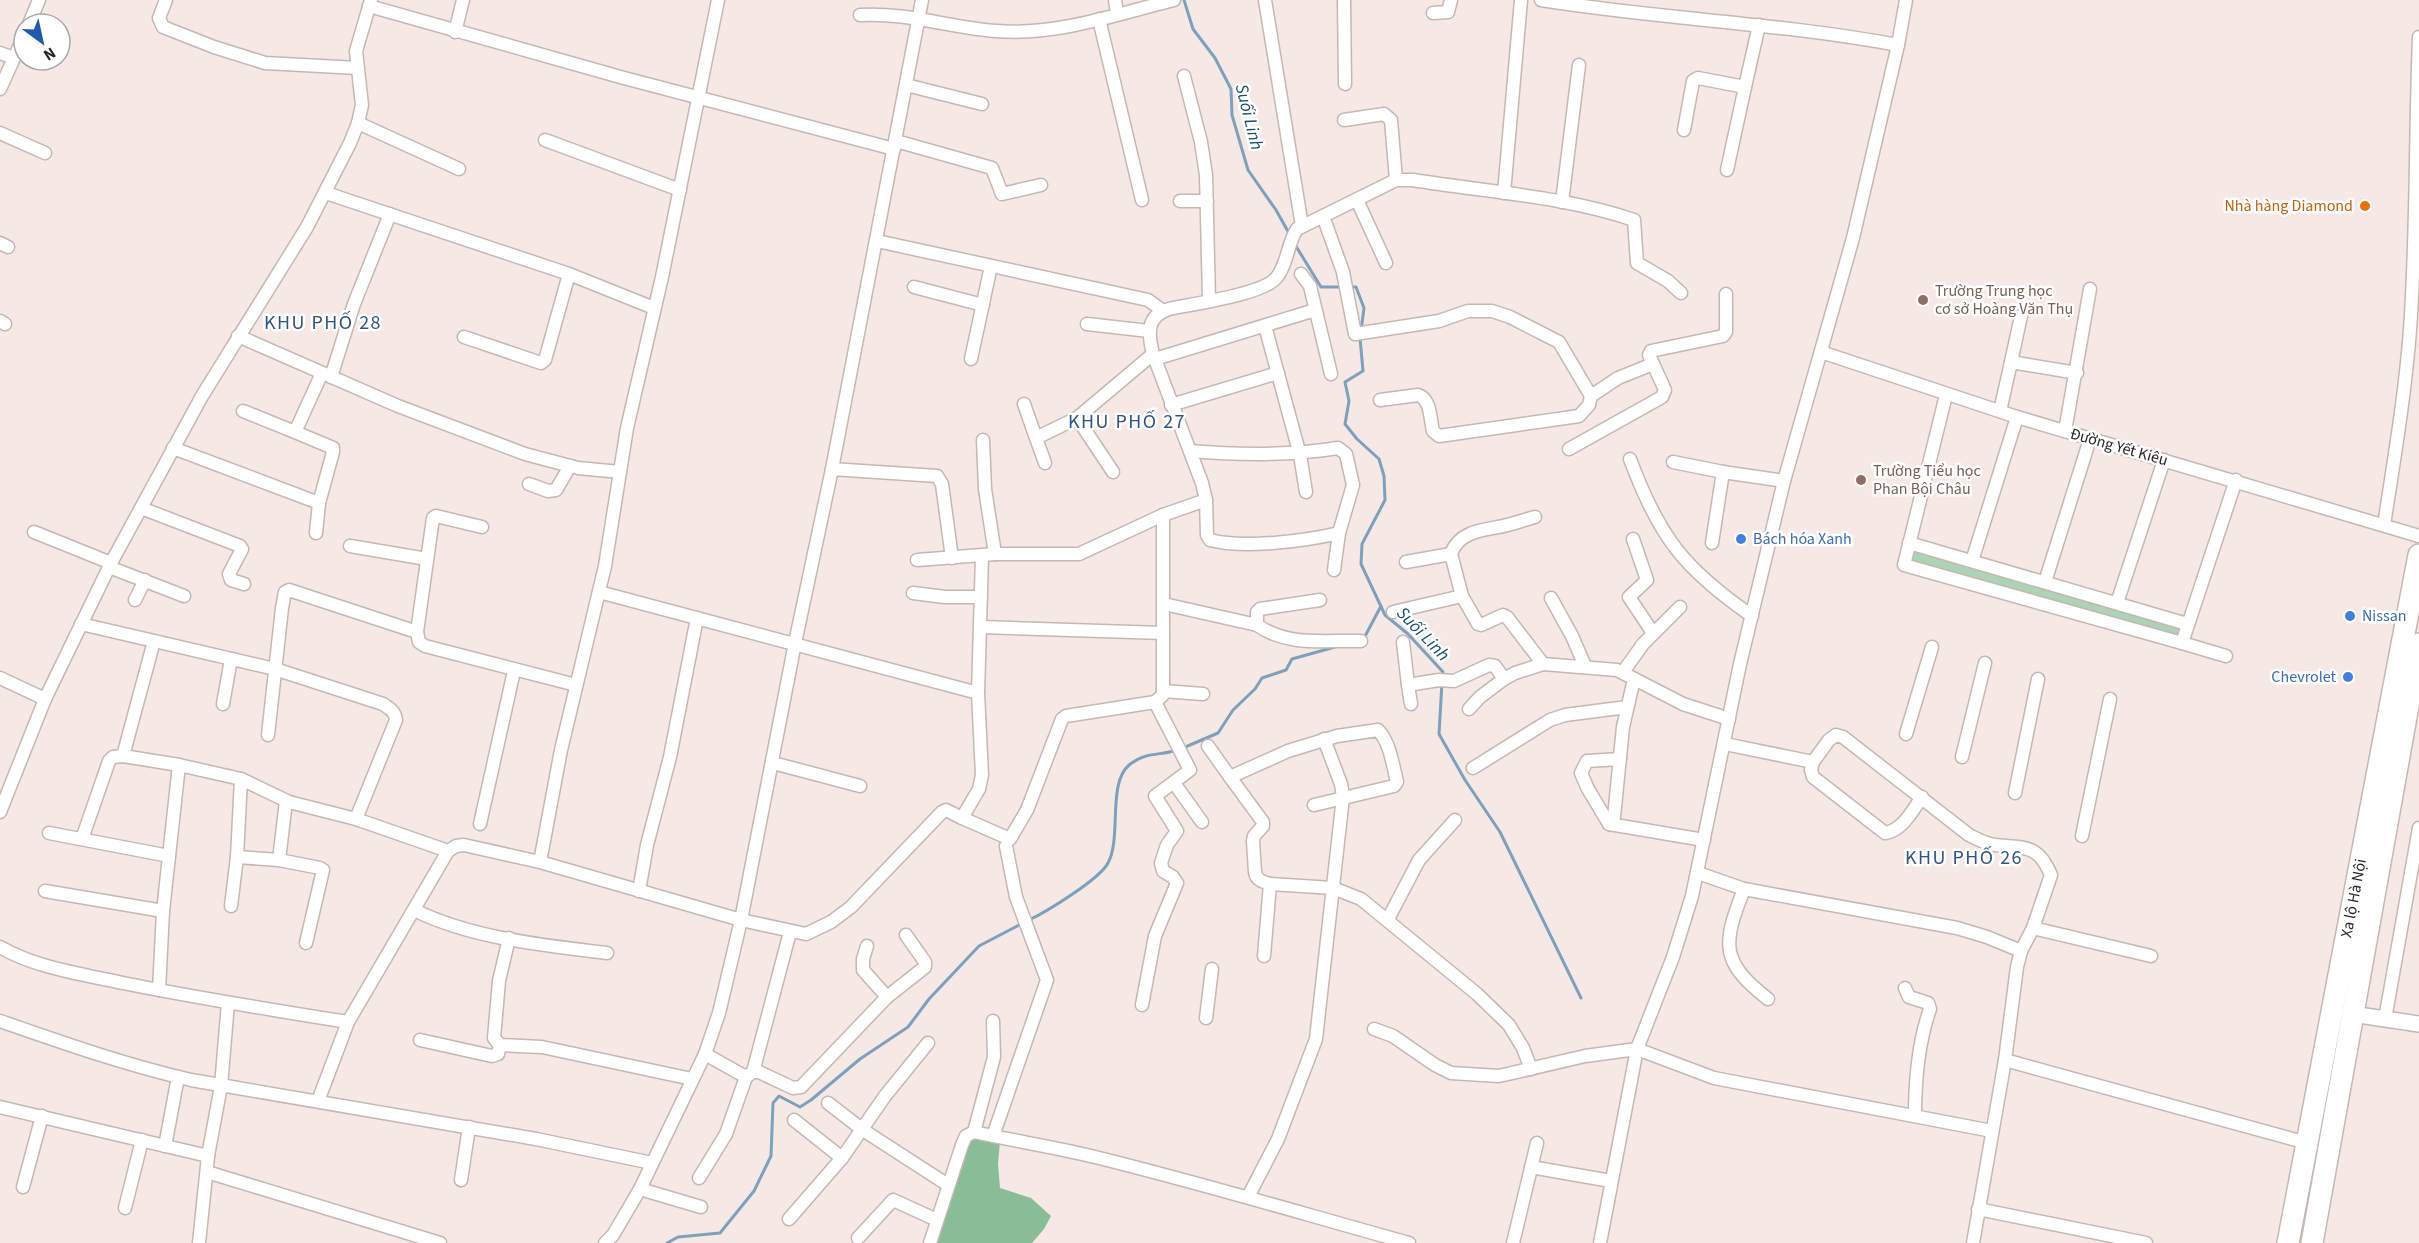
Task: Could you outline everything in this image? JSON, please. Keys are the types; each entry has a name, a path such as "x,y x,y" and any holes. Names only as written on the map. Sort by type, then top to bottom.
{"highway":[{"name":"Xa lộ Hà Nội","path":"2289,1243 2419,555"},
{"name":"Xa lộ Hà Nội","path":"2312,1243 2419,644"}],"street":[{"path":"166,0 159,18 163,27 214,47 265,63 358,68"},
{"path":"455,32 463,0"},
{"path":"540,862 576,685 599,592 637,382 680,190 718,0"},
{"path":"605,1243 613,1235 640,1188 705,1054 719,1013 741,920 795,643 832,469 922,0"},
{"path":"1115,0 1118,14"},
{"path":"860,15 893,14 996,32 1029,32 1099,19 1174,0"},
{"path":"1265,0 1296,232 1280,275 1270,284 1163,311 1152,319 1149,331 1154,357 1171,405 1203,483 1207,535 1210,540 1253,543 1292,541 1339,533"},
{"path":"1344,0 1345,84"},
{"path":"1433,13 1448,12 1451,0"},
{"path":"1504,193 1521,0"},
{"path":"1541,0 1759,25 1898,45"},
{"path":"1600,1243 1637,1049 1673,957 1698,873 1729,719 1784,481 1853,238 1898,45 1906,0"},
{"path":"0,812 45,699 110,565 173,448 238,336 326,193 358,123 362,105 356,51 370,3 455,32 699,98 992,168 1002,194 1041,185"},
{"path":"1099,19 1142,201"},
{"path":"1727,170 1759,25"},
{"path":"2384,525 2410,331 2415,244 2419,37"},
{"path":"0,89 12,62"},
{"path":"1562,202 1579,64"},
{"path":"1184,76 1201,142 1207,201 1209,300"},
{"path":"1684,130 1695,79 1745,87"},
{"path":"906,85 982,104"},
{"path":"1344,120 1384,114 1388,116 1391,120 1396,180"},
{"path":"358,123 459,169"},
{"path":"0,133 45,153"},
{"path":"545,141 680,190"},
{"path":"1296,232 1396,180 1413,180 1562,202 1608,211 1634,220 1637,263 1668,281 1681,294"},
{"path":"326,193 569,274 654,308"},
{"path":"1357,200 1386,263"},
{"path":"1180,201 1207,201"},
{"path":"295,432 327,375 390,214"},
{"path":"1323,216 1345,280 1355,334 1439,321 1468,311 1480,309 1492,311 1510,317 1559,342 1591,396 1589,405 1580,416 1439,436 1433,431 1427,402 1423,396 1418,394 1380,400"},
{"path":"877,241 1148,300 1163,311"},
{"path":"971,359 991,266"},
{"path":"464,337 541,363 545,360 569,274"},
{"path":"1300,274 1310,286 1331,374"},
{"path":"914,287 983,306"},
{"path":"2065,431 2090,289"},
{"path":"1569,449 1665,394 1649,355 1651,351 1723,336 1726,332 1726,294"},
{"path":"1036,438 1077,418 1154,357 1315,310"},
{"path":"2000,411 2021,316"},
{"path":"1087,324 1149,331"},
{"path":"1265,326 1300,454 1306,492"},
{"path":"238,336 463,431 525,454 570,466 620,472"},
{"name":"Đường Yết Kiêu","path":"1821,352 2017,417 2419,536"},
{"path":"2011,362 2077,373"},
{"path":"1591,396 1618,378 1653,364"},
{"path":"1171,405 1278,373"},
{"path":"1946,395 1904,565 2226,656"},
{"path":"1024,404 1045,463"},
{"path":"243,411 333,448 319,503 316,533"},
{"path":"1972,561 2017,417"},
{"path":"1077,418 1113,472"},
{"path":"2045,582 2090,439"},
{"path":"962,818 979,789 982,776 978,693 981,597 988,555 983,440"},
{"path":"173,448 319,503"},
{"path":"1190,452 1300,454 1338,448 1346,454 1353,485 1339,533 1334,570"},
{"path":"1630,459 1645,500 1669,541 1688,565 1752,616"},
{"path":"2117,603 2164,460"},
{"path":"1673,462 1784,481"},
{"path":"529,484 548,491 556,490 570,466"},
{"path":"832,469 938,476 942,484 952,558"},
{"path":"1712,543 1723,472"},
{"path":"2182,643 2236,480"},
{"path":"917,560 988,555 1079,554 1163,515 1206,500"},
{"path":"141,508 240,546 242,549 229,577 231,580 244,584"},
{"path":"318,1101 348,1022 448,851 456,846 464,845 540,862 741,920 806,934 831,922 844,912 946,810 1010,839 1027,810 1062,719 1066,716 1155,702 1163,695 1163,515"},
{"path":"482,527 436,516 431,525 417,633 419,642 425,646 514,671 576,685"},
{"path":"1535,517 1471,533 1459,541 1451,554 1462,596 1478,624 1481,625 1503,615 1507,617 1543,664"},
{"path":"34,532 184,596"},
{"path":"1633,539 1647,580 1629,597 1653,633"},
{"path":"1909,543 2187,624"},
{"path":"350,546 428,559"},
{"path":"1406,562 1451,554"},
{"path":"135,600 145,580"},
{"path":"268,735 285,592 289,590 417,633"},
{"path":"599,592 978,693"},
{"path":"913,593 945,597 981,597"},
{"path":"1393,612 1462,596"},
{"path":"1551,598 1585,666"},
{"path":"1257,625 1257,612 1260,609 1320,600"},
{"path":"1164,604 1257,625 1269,634 1289,640 1361,641"},
{"path":"1623,672 1653,633 1680,607"},
{"path":"639,891 646,845 670,757 697,618"},
{"path":"81,624 275,669 383,704 395,714 396,720 356,819"},
{"path":"981,627 1163,633"},
{"path":"123,756 154,641"},
{"path":"1403,642 1411,704"},
{"path":"1906,734 1932,647"},
{"path":"223,704 231,659"},
{"path":"1962,757 1985,663"},
{"path":"1408,686 1439,680 1454,681 1492,664 1504,680"},
{"path":"1469,709 1480,697 1515,673 1543,664 1585,666 1623,672 1683,704 1729,719"},
{"path":"480,824 514,671"},
{"path":"0,678 45,699"},
{"path":"1609,824 1614,817 1627,707 1634,679"},
{"path":"2015,793 2037,679"},
{"path":"1163,691 1203,694"},
{"path":"2082,836 2110,699"},
{"path":"1142,1005 1155,936 1177,883 1173,877 1162,870 1161,863 1168,842 1177,831 1155,796 1190,770 1155,702"},
{"path":"1473,768 1550,720 1565,714 1627,707"},
{"path":"1230,777 1288,751 1324,740 1378,730 1383,735 1392,761 1397,782 1394,786 1314,805"},
{"path":"1922,797 1902,825 1893,832 1885,833 1813,777 1811,770 1829,740 1836,735 1843,737 1922,797 1969,835 1993,845 2010,845 2031,850 2045,859 2051,875 2017,967 2005,1060 1973,1243"},
{"path":"1248,1197 1278,1139 1316,1039 1343,797 1341,783 1324,740"},
{"path":"1725,744 1814,762"},
{"path":"1208,746 1263,822 1263,826 1254,836 1253,841 1255,876 1270,884 1333,888 1361,899 1477,994 1509,1025 1531,1069"},
{"path":"82,839 109,761 113,757 123,756 179,765 240,779 286,801 356,819 448,851"},
{"path":"1620,759 1587,761 1581,773 1609,824 1704,840"},
{"path":"773,763 860,786"},
{"path":"159,990 163,911 179,765"},
{"path":"231,906 237,857 240,779"},
{"path":"1174,783 1202,822"},
{"path":"279,860 286,801"},
{"path":"1388,919 1419,860 1455,820"},
{"path":"2385,1018 2419,828"},
{"path":"49,833 169,856"},
{"path":"993,1136 1047,980 1016,897 1006,846"},
{"path":"237,857 279,860 323,870 306,943"},
{"path":"1698,873 1744,889 1957,928 2021,951"},
{"path":"1264,956 1270,884"},
{"path":"1744,889 1731,921 1729,944 1733,963 1748,984 1768,999"},
{"path":"45,891 163,911"},
{"path":"414,910 457,927 509,938 607,953"},
{"path":"2032,928 2151,956"},
{"path":"699,1178 726,1134 749,1075 790,932"},
{"path":"705,1054 749,1075 767,1074 793,1088 801,1087 887,997 926,965 906,935"},
{"path":"509,938 499,981 494,1038 500,1045 542,1047 693,1078"},
{"path":"867,946 863,958 863,970 887,997"},
{"path":"0,947 12,954 37,962 159,990 348,1022"},
{"path":"1206,1018 1212,969"},
{"path":"1905,988 1909,997 1928,1003 1930,1009 1921,1049 1915,1092 1915,1116"},
{"path":"199,1243 208,1156 221,1086 228,1003"},
{"path":"2352,1014 2419,1024"},
{"path":"0,1021 81,1049 178,1077 469,1127 652,1163"},
{"path":"974,1132 994,1057 993,1021"},
{"path":"1374,1029 1392,1036 1451,1073 1499,1076 1585,1056 1637,1049 1714,1078 1992,1131"},
{"path":"420,1040 492,1056 498,1054 500,1045"},
{"path":"789,1219 842,1158 885,1096 928,1043"},
{"path":"2005,1060 2307,1143"},
{"path":"165,1146 178,1077"},
{"path":"828,1103 863,1130 948,1185"},
{"path":"0,1107 208,1156"},
{"path":"22,1187 42,1116"},
{"path":"794,1120 842,1158"},
{"path":"461,1180 469,1127"},
{"path":"930,1243 962,1145 966,1136 974,1132 1092,1156 1409,1243"},
{"path":"124,1208 142,1140"},
{"path":"1513,1243 1537,1143"},
{"path":"1531,1167 1611,1181"},
{"path":"207,1172 440,1243"},
{"path":"640,1188 701,1208"},
{"path":"858,1238 893,1200 937,1220"},
{"path":"1978,1209 2146,1243"}],"green space":[{"path":"1912,548 2183,627 2180,639 1908,563"},
{"path":"971,1136 1000,1141 998,1164 1000,1188 1031,1198 1051,1216 1032,1243 934,1243"}],"waterway":[{"name":"Suối Linh","path":"1184,0 1193,29 1215,58 1231,89 1232,115 1248,170 1276,210 1290,235"},
{"name":"Suối Linh","path":"1294,243 1321,287 1341,287"},
{"name":"Suối Linh","path":"1348,287 1356,287 1364,308 1361,331"},
{"name":"Suối Linh","path":"1360,338 1363,371 1345,382 1349,401 1345,424 1357,439 1379,459 1384,476 1385,500 1362,544 1361,564 1385,615 1408,634 1443,672 1443,676"},
{"path":"1363,640 1381,606"},
{"path":"1183,748 1218,733 1233,710 1255,689 1262,678 1286,670 1292,659 1335,647"},
{"name":"Suối Linh","path":"1442,682 1439,734 1465,780 1500,832 1581,998"},
{"path":"1029,920 1084,886 1095,878 1108,863 1114,839 1118,785 1129,765 1148,756 1177,750"},
{"path":"667,1243 678,1237 720,1233 754,1191 771,1156 773,1103 779,1096 800,1107 811,1100 860,1059 908,1027 929,999 979,946 1023,923"}],"place":[{"name":"Nhà hàng Diamond","path":"2365,206"},
{"name":"Trường Trung học cơ sở Hoàng Văn Thụ","path":"1923,300"},
{"name":"Trường Tiểu học Phan Bội Châu","path":"1861,480"},
{"name":"Bách hóa Xanh","path":"1741,539"},
{"name":"Nissan","path":"2350,616"},
{"name":"Chevrolet","path":"2348,677"}],"district":[{"name":"KHU PHỐ 28","path":"323,323"},
{"name":"KHU PHỐ 27","path":"1127,422"},
{"name":"KHU PHỐ 26","path":"1964,858"}]}
